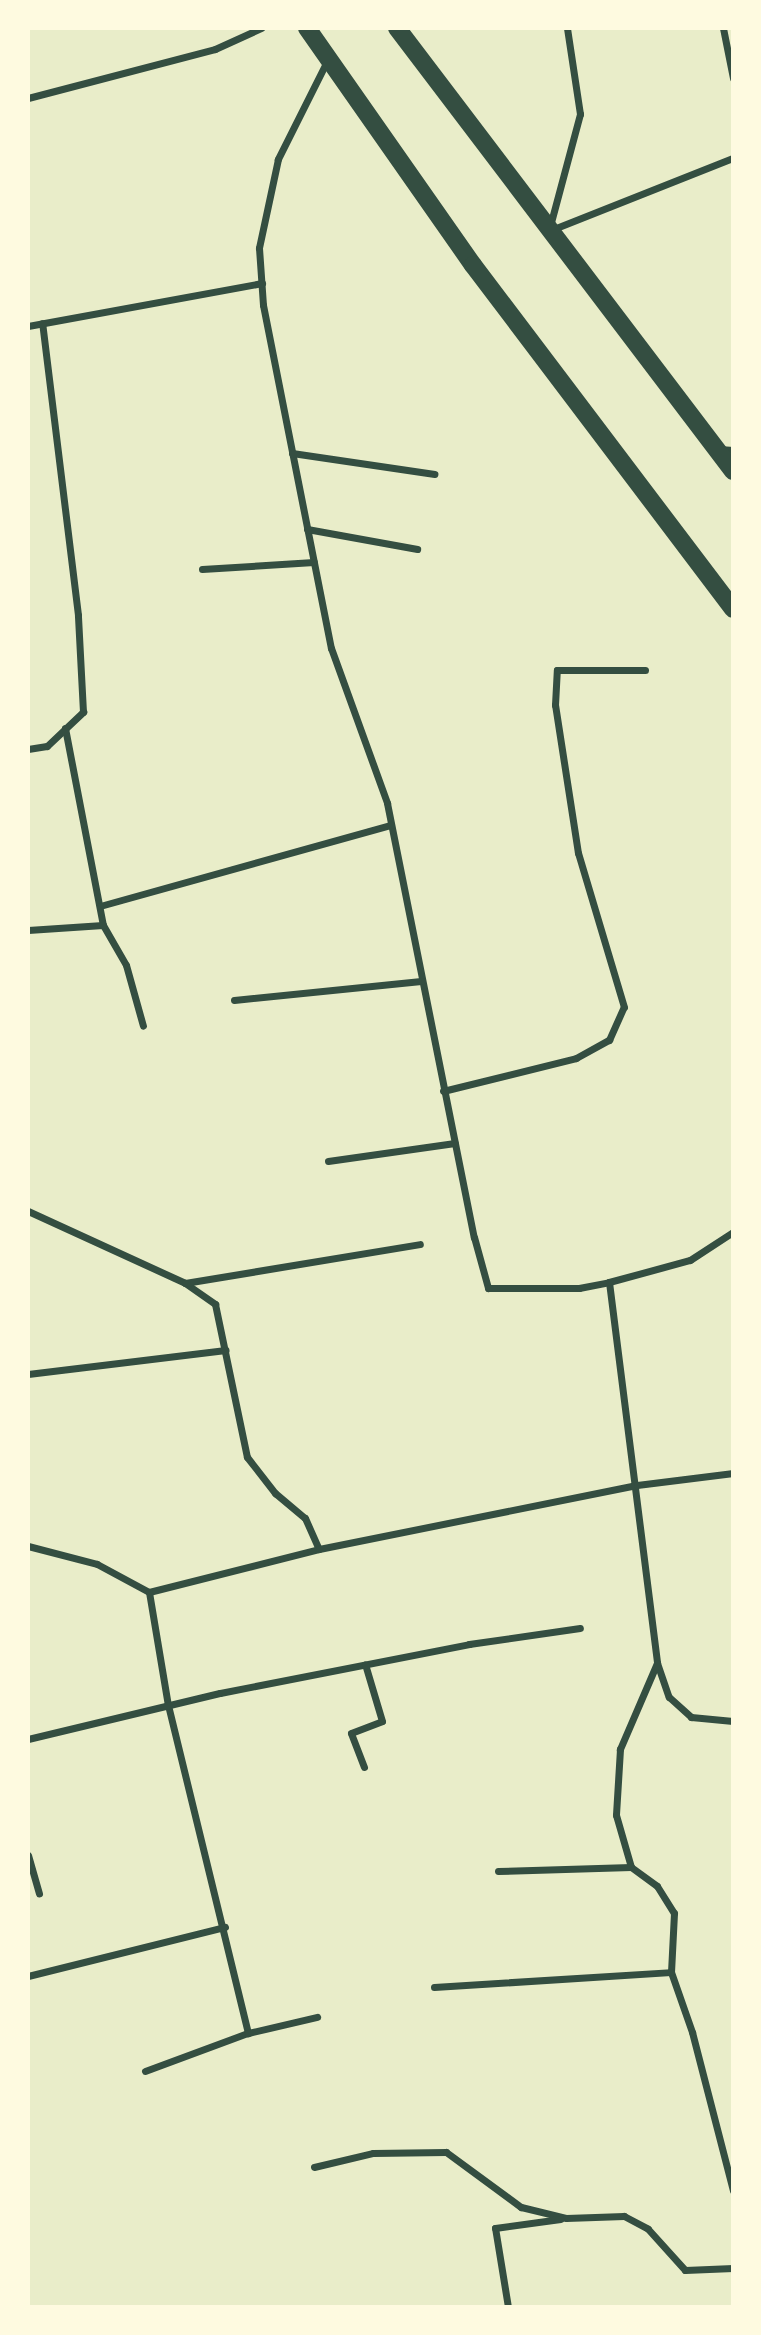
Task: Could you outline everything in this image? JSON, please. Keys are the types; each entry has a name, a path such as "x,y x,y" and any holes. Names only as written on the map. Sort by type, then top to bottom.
{"main road":[{"path":"307,28 327,61 473,265 733,609"},
{"path":"397,28 549,230 724,449 733,471"}],"street":[{"path":"28,98 215,49 261,28"},
{"path":"549,230 580,114 567,28"},
{"path":"723,28 733,78"},
{"path":"327,61 278,159 259,248 262,283 331,648 391,825 443,1091 488,1288 579,1288 609,1282 690,1260 733,1232"},
{"path":"549,230 733,158"},
{"path":"28,326 262,283"},
{"path":"28,749 47,746 83,712 78,615 42,323"},
{"path":"292,453 434,474"},
{"path":"307,529 417,549"},
{"path":"202,569 314,562"},
{"path":"443,1091 576,1058 610,1040 624,1007 578,853 560,751 555,705 557,670 645,670"},
{"path":"65,728 103,925 126,965 143,1026"},
{"path":"100,906 391,825"},
{"path":"28,930 103,925"},
{"path":"234,1000 421,981"},
{"path":"328,1161 454,1143"},
{"path":"28,1211 185,1283 215,1304 247,1457 275,1493 305,1518 319,1549"},
{"path":"185,1283 421,1244"},
{"path":"609,1282 638,1485 657,1663 669,1696 691,1717 733,1721"},
{"path":"28,1374 226,1350"},
{"path":"28,1546 97,1564 149,1592 319,1549 638,1485 733,1473"},
{"path":"149,1592 168,1705 225,1927 248,2033"},
{"path":"28,1739 168,1705 365,1664 580,1628"},
{"path":"657,1663 620,1749 616,1815 631,1867 657,1886 674,1913 671,1972 692,2032 733,2191"},
{"path":"363,1767 351,1733 382,1721 365,1664"},
{"path":"28,1856 38,1894"},
{"path":"498,1871 631,1867"},
{"path":"28,1976 225,1927"},
{"path":"434,1987 671,1972"},
{"path":"145,2071 248,2033 317,2017"},
{"path":"314,2168 373,2152 446,2152 522,2207 566,2218"},
{"path":"508,2307 495,2228 566,2218 624,2216 648,2229 685,2270 733,2269"}]}
